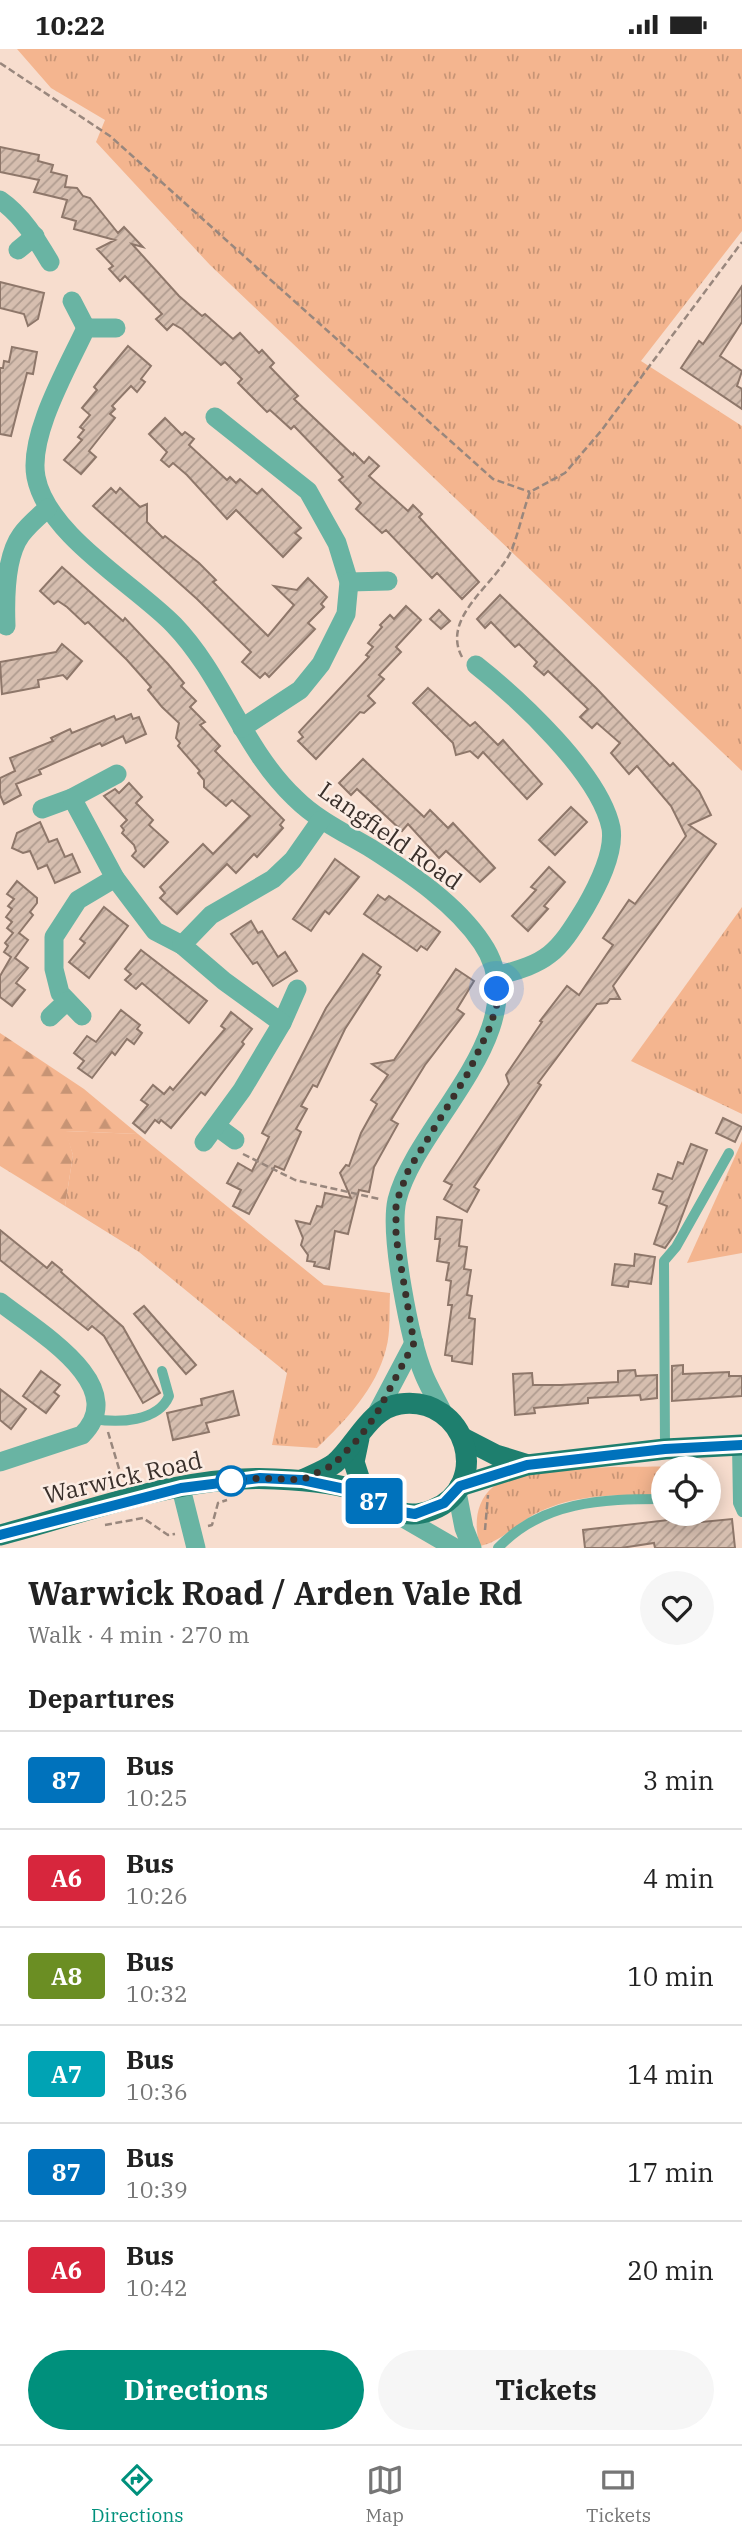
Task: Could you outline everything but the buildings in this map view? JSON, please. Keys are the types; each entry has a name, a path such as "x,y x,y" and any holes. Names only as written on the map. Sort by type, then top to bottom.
{"main road":[{"path":"376,1415 398,1404 425,1403 442,1411"},
{"name":"Warwick Road","path":"442,1411 463,1438 496,1455 527,1465"},
{"name":"Warwick Road","path":"302,1480 333,1465 359,1438 376,1415"},
{"path":"359,1438 354,1462 371,1505"},
{"path":"459,1489 466,1455 463,1438"},
{"name":"Warwick Road","path":"0,1535 181,1488 260,1478 302,1480 371,1505 415,1514 444,1503 459,1489 492,1475 527,1465 665,1449 740,1445"}],"street":[{"path":"0,200 10,207 34,236 50,262"},
{"path":"18,250 34,236"},
{"path":"72,300 86,328 116,328"},
{"name":"Langfield Road","path":"86,328 40,435 34,457 36,480 48,508 66,530 173,624 197,654 242,728 293,797 321,820 418,881 451,909 482,943 496,976 497,1004 490,1027 453,1102 408,1171 396,1203 396,1237 414,1343 424,1374 442,1411"},
{"path":"215,417 308,491 337,543 349,582 346,614 321,663 300,690 242,728"},
{"path":"10,626 5,605 14,547 21,534 48,508"},
{"path":"349,582 388,581"},
{"path":"476,665 532,712 565,750 603,804 611,828 611,840 595,891 565,941 531,968 496,976"},
{"path":"42,809 72,798 117,774"},
{"path":"72,798 115,878 155,931 182,945 223,981 282,1023"},
{"path":"182,945 211,915 273,879 293,860 321,820"},
{"path":"82,1016 60,993 54,969 54,937 78,900 115,878"},
{"path":"235,1140 210,1134 242,1090 282,1023 298,989"},
{"path":"50,1017 67,1002"},
{"path":"0,1302 61,1349 86,1374 97,1394 99,1420"},
{"path":"376,1415 414,1343"},
{"name":"Warwick Road","path":"0,1462 82,1436 99,1420"},
{"path":"181,1488 194,1539"},
{"path":"459,1489 464,1528 479,1542"},
{"path":"371,1505 455,1548"}],"lane":[{"path":"665,1449 664,1261 676,1247 729,1153"},
{"path":"99,1420 137,1418 166,1402 168,1389 162,1371"},
{"path":"740,1445 738,1503 742,1512"},
{"path":"498,1548 516,1529 552,1510 626,1499 651,1499"}],"path":[{"path":"0,62 110,136 493,479 530,492"},
{"path":"476,665 470,670 458,648 460,620 511,551 530,492 565,473 601,431 742,242"},
{"path":"235,1140 239,1152 295,1180 396,1203"},
{"path":"99,1420 124,1485"},
{"path":"479,1542 492,1475"},
{"path":"88,1513 107,1526 143,1518 168,1535 194,1539 212,1525 218,1503 230,1499"}],"green space":[{"path":"17,49 742,49 742,231 641,361 742,426 742,771 210,265 96,142 105,120 51,88"},
{"path":"742,907 742,1114 631,1061"},
{"path":"0,1033 84,1089 138,1134 66,1131 73,1155 65,1206 0,1166"},
{"path":"65,1131 138,1134 324,1285 390,1293 388,1342 375,1377 349,1415 317,1448 272,1445 287,1373 139,1252 65,1206 73,1155"},
{"path":"742,1141 742,1253 687,1263"},
{"path":"651,1466 651,1495 601,1496 556,1505 541,1511 496,1540 480,1546 477,1515 487,1493 493,1487 508,1479 529,1474"}],"bus line":[{"name":"87","path":"0,1535 181,1488 260,1478 302,1480 364,1493 389,1510 415,1514 433,1510 457,1492 460,1486 527,1465 665,1449 742,1445"}],"route":[{"path":"231,1481 260,1478 302,1480 333,1465 359,1438 376,1415 414,1343 396,1237 396,1203 408,1171 453,1102 490,1027 497,1004 497,989"}]}
